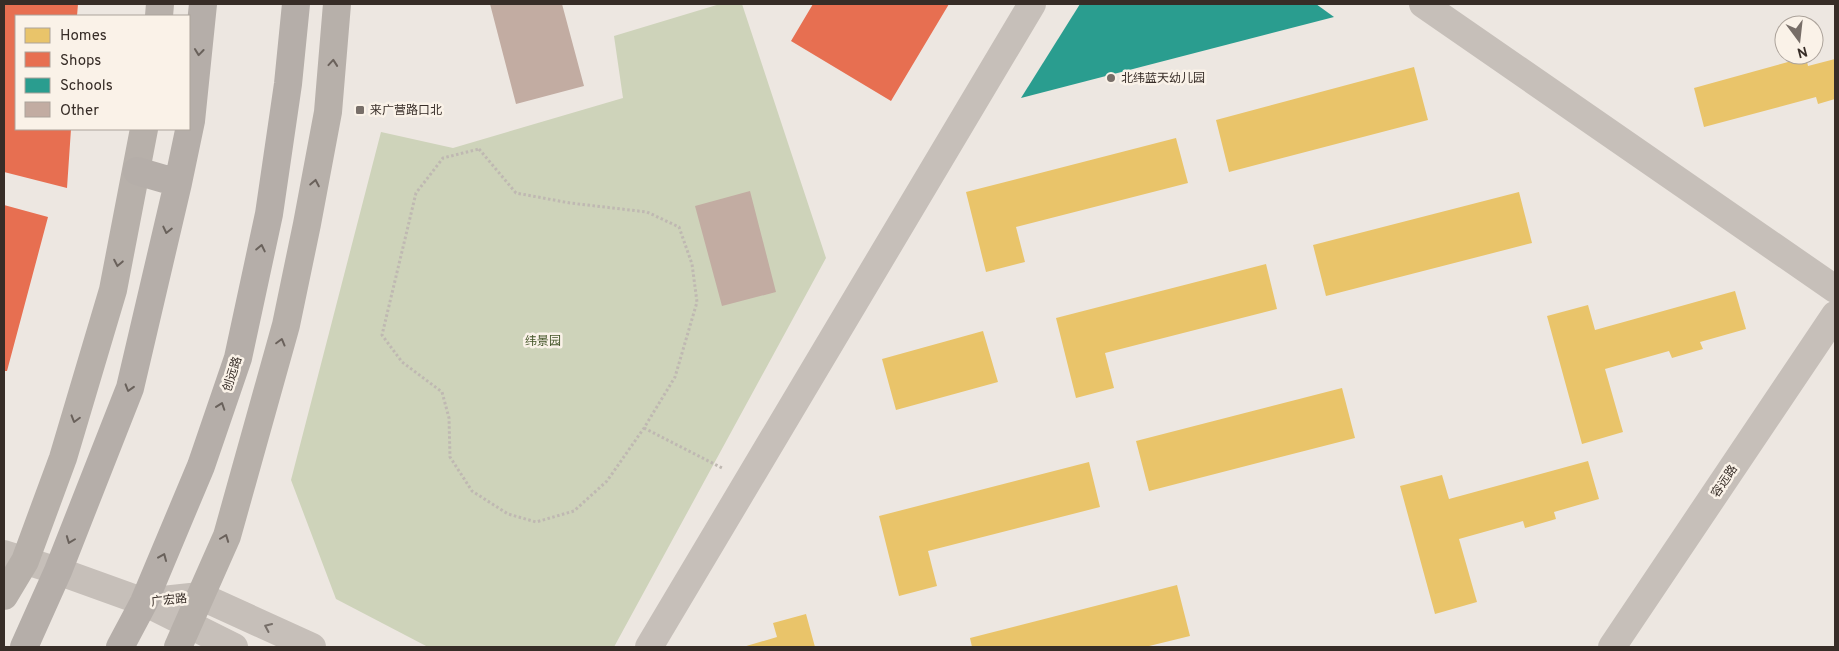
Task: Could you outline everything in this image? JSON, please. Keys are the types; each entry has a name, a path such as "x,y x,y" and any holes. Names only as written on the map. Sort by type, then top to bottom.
{"main road":[{"path":"190,126 203,4"},
{"name":"创远路","path":"120,647 144,602 201,466 238,358 269,214 288,84 296,4"},
{"path":"24,647 58,571 130,388 189,130"},
{"path":"137,171 178,183"}],"street":[{"path":"183,636 227,536 286,325 308,224 328,112 337,4"},
{"path":"648,647 1032,4"},
{"path":"1423,4 1835,289"},
{"path":"4,596 14,557 63,458 110,300 144,130"},
{"name":"容远路","path":"1612,647 1835,316"},
{"path":"14,557 144,602"},
{"name":"广宏路","path":"144,602 200,596 312,647"},
{"name":"广宏路","path":"144,602 183,636 234,647"}],"path":[{"path":"479,149 516,193 570,203 647,212 679,227 692,264 697,302 674,377 644,428 607,481 574,511 536,522 508,514 472,491 450,457 449,418 442,392 402,362 382,334 416,193 443,158 479,149"},
{"path":"644,428 747,482"}],"green space":[{"name":"纬景园","path":"720,4 742,4 826,258 614,647 428,647 336,599 291,480 381,132 453,148 623,98 614,36"}],"building: Homes":[{"path":"1835,59 1835,99 1818,104 1816,97 1704,127 1694,88 1777,65 1824,65 1824,62"},
{"path":"1414,67 1428,120 1229,172 1216,120"},
{"path":"1176,138 1188,183 1016,227 1025,262 986,272 966,192"},
{"path":"1519,192 1532,243 1326,296 1313,245"},
{"path":"1266,264 1277,309 1105,353 1114,388 1076,398 1056,318"},
{"path":"1735,291 1746,329 1700,342 1703,349 1672,358 1669,351 1605,369 1623,432 1582,444 1547,316 1588,305 1595,330"},
{"path":"983,331 998,382 896,410 882,359"},
{"path":"1342,388 1355,438 1149,491 1136,441"},
{"path":"1588,461 1599,499 1554,512 1556,519 1525,528 1523,521 1459,539 1477,602 1435,614 1400,486 1442,475 1449,499"},
{"path":"1089,462 1100,507 928,551 937,586 899,596 879,516"},
{"path":"1177,585 1190,636 1145,647 972,647 970,638"},
{"path":"806,614 815,647 743,647 777,637 773,623"}],"building: Shops":[{"path":"4,4 78,4 77,15 15,15 15,130 71,130 67,188 4,172"},
{"path":"813,4 949,4 891,101 791,41"},
{"path":"4,205 48,217 7,371 4,371"}],"building: Schools":[{"path":"1080,4 1316,4 1334,17 1021,98"}],"building: Other":[{"path":"490,4 562,4 584,86 516,104"},
{"path":"750,191 776,292 722,306 695,206"}],"place":[{"name":"北纬蓝天幼儿园","path":"1111,78"},
{"name":"来广营路口北","path":"360,110"}]}
